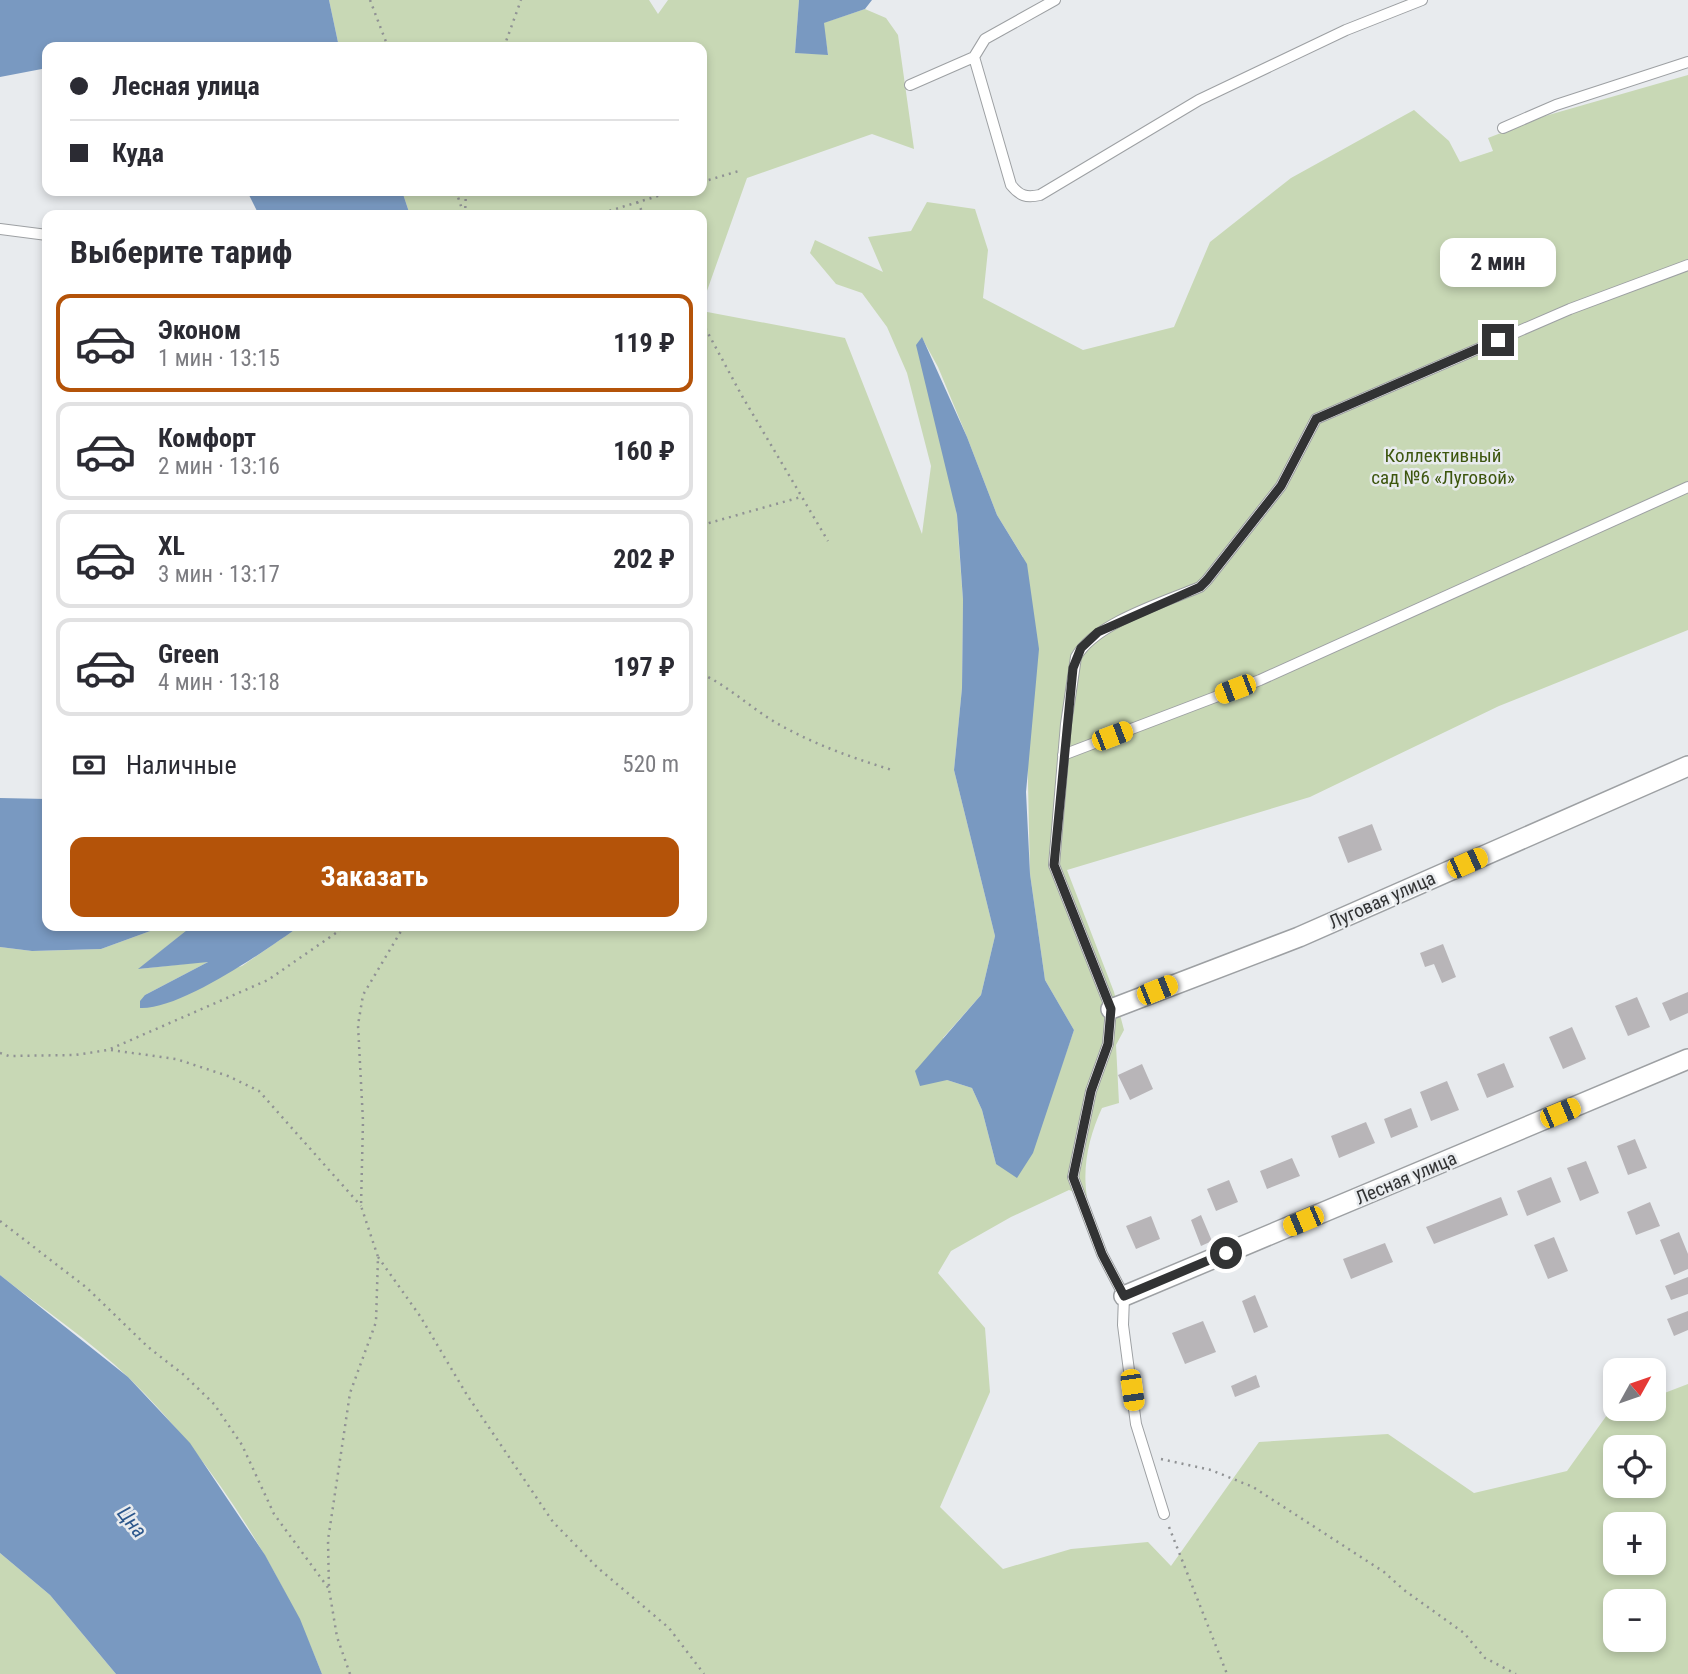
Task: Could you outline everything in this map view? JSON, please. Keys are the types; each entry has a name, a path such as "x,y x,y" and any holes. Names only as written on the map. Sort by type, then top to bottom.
{"street":[{"name":"Луговая улица","path":"1111,1009 1299,937 1688,766"},
{"name":"Лесная улица","path":"1124,1296 1688,1059"}],"lane":[{"path":"910,85 974,57 985,39 1055,0"},
{"path":"974,57 1011,185 1021,195 1029,197 1040,195 1199,100 1346,30 1422,0"},
{"path":"1503,128 1556,105 1688,62"},
{"path":"0,229 42,234"},
{"path":"1164,1514 1136,1424 1123,1325 1124,1296 1102,1254 1073,1177 1091,1091 1108,1044 1111,1009 1054,865 1073,668 1081,648 1098,632 1200,587 1273,497 1316,419 1570,309 1688,265"},
{"path":"1063,755 1260,680 1688,487"}],"path":[{"path":"370,0 386,42"},
{"path":"506,42 521,0"},
{"path":"707,180 741,170"},
{"path":"612,210 657,196"},
{"path":"637,202 641,210"},
{"path":"707,330 828,541"},
{"path":"707,524 801,497"},
{"path":"707,677 778,724 839,754 892,770"},
{"path":"0,1053 9,1056 75,1055 108,1050 268,980 339,931"},
{"path":"401,931 363,995 358,1025 363,1121 361,1206 378,1257 420,1316 467,1395 553,1522 598,1568 669,1628 704,1674"},
{"path":"108,1050 176,1059 228,1076 259,1091 361,1206"},
{"path":"0,1221 87,1289 214,1404 242,1445 274,1514 329,1589"},
{"path":"350,1674 337,1637 329,1589 328,1540 350,1393 376,1322 378,1257"},
{"path":"1147,1457 1211,1470 1253,1487 1384,1572 1464,1633 1485,1658 1516,1674"},
{"path":"1164,1514 1227,1674"}],"green space":[{"path":"329,0 649,0 658,14 668,0 799,0 795,53 828,54 823,23 865,9 886,18 898,35 914,149 872,134 747,178 707,291 707,210 408,210 404,196 707,196 707,42 338,42"},
{"name":"Коллективный сад №6 «Луговой»","path":"1688,75 1688,630 1499,706 1310,797 1067,870 1114,992 1124,1030 1116,1045 1119,1103 1102,1108 1093,1129 1086,1163 1087,1197 1069,1190 1011,1217 951,1251 938,1273 985,1328 990,1392 940,1507 1003,1569 1071,1549 1148,1542 1171,1566 1259,1442 1388,1434 1474,1493 1567,1471 1603,1421 1666,1421 1666,1392 1688,1384 1688,1674 322,1674 265,1555 241,1516 188,1443 114,1364 0,1275 0,947 32,951 101,949 150,931 186,931 139,969 210,961 145,995 242,966 293,931 707,931 707,312 845,338 922,534 931,466 907,373 887,327 862,293 836,284 810,253 815,240 883,272 868,237 911,231 927,202 975,209 988,250 983,298 1083,350 1174,327 1210,242 1291,178 1414,110 1449,141 1460,162 1493,151 1488,138 1545,116","holes":["922,338 938,367 997,515 1023,557 1030,874 1045,980 1074,1030 1058,1076 996,1164 982,1110 972,1088 947,1080 943,1038 981,995 995,936 954,770 962,688 963,600 957,515"]},
{"path":"0,1553 50,1595 116,1674 0,1674"}],"water":[{"path":"0,0 329,0 338,42 42,42 42,69 0,77"},
{"path":"799,0 872,0 865,9 824,23 828,55 795,53"},
{"path":"250,196 404,196 408,210 256,210"},
{"path":"922,337 967,437 997,515 1027,564 1039,649 1026,792 1030,874 1045,980 1074,1030 1033,1153 1017,1178 996,1164 982,1110 972,1088 947,1080 920,1086 915,1071 981,995 995,936 954,770 962,688 963,600 957,515 916,345"},
{"path":"0,798 42,799 42,931 150,931 101,949 32,951 0,947"},
{"path":"186,931 293,931 223,977 157,1006 140,1008 140,1001 145,995 208,962 138,969"},
{"name":"Цна","path":"0,1275 128,1377 190,1443 265,1555 300,1619 322,1674 116,1674 50,1595 0,1553"}],"building":[{"path":"1372,824 1382,850 1348,863 1338,837"},
{"path":"1443,944 1456,977 1442,983 1434,964 1425,967 1420,953"},
{"path":"1688,992 1688,1013 1670,1021 1662,1003"},
{"path":"1637,997 1650,1027 1628,1036 1615,1006"},
{"path":"1572,1027 1586,1059 1563,1069 1549,1037"},
{"path":"1504,1063 1514,1087 1487,1098 1477,1074"},
{"path":"1142,1064 1153,1089 1130,1100 1118,1075"},
{"path":"1447,1081 1459,1110 1431,1121 1420,1092"},
{"path":"1411,1108 1418,1127 1391,1138 1384,1119"},
{"path":"1366,1122 1375,1143 1339,1158 1331,1136"},
{"path":"1635,1139 1647,1168 1628,1175 1617,1146"},
{"path":"1292,1158 1300,1176 1267,1189 1260,1171"},
{"path":"1586,1161 1599,1193 1580,1201 1567,1168"},
{"path":"1551,1177 1561,1202 1527,1216 1517,1191"},
{"path":"1229,1180 1238,1202 1216,1211 1207,1189"},
{"path":"1501,1197 1508,1215 1434,1244 1426,1227"},
{"path":"1650,1202 1660,1226 1636,1235 1627,1212"},
{"path":"1201,1215 1212,1241 1201,1246 1191,1220"},
{"path":"1151,1216 1160,1239 1136,1249 1126,1226"},
{"path":"1679,1232 1688,1254 1688,1269 1674,1275 1660,1240"},
{"path":"1554,1237 1568,1271 1548,1279 1534,1245"},
{"path":"1385,1243 1393,1262 1351,1279 1343,1259"},
{"path":"1688,1277 1688,1294 1671,1300 1665,1286"},
{"path":"1255,1295 1268,1327 1254,1333 1242,1301"},
{"path":"1688,1311 1688,1330 1674,1336 1667,1319"},
{"path":"1203,1321 1216,1352 1185,1364 1172,1333"},
{"path":"1256,1375 1260,1387 1235,1397 1231,1386"}],"route":[{"path":"1226,1253 1124,1296 1102,1254 1073,1177 1091,1091 1108,1044 1111,1009 1054,865 1066,724 1076,657 1081,648 1098,632 1200,587 1281,486 1316,419 1498,340"}]}
